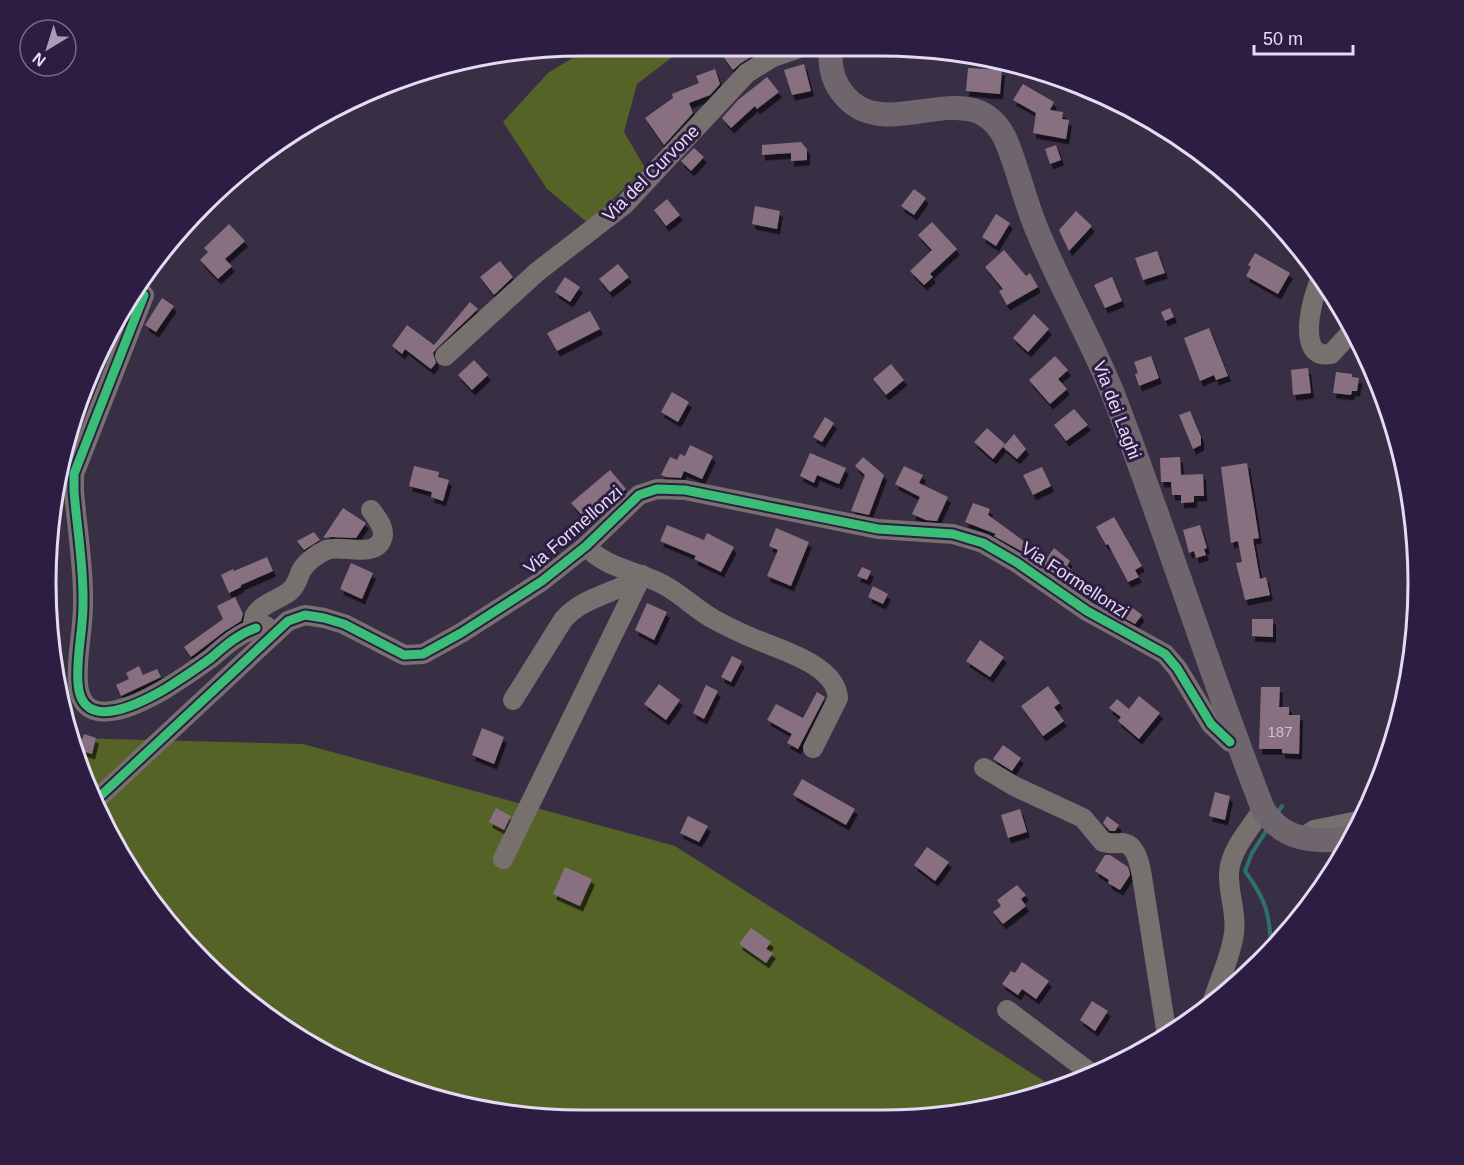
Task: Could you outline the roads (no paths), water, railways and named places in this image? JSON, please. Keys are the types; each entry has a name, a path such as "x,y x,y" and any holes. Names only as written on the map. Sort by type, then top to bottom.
{"main road":[{"name":"Via dei Laghi","path":"830,56 834,81 849,101 860,109 887,116 941,108 970,109 992,122 1006,140 1036,226 1115,400 1234,741 1263,809 1277,826 1300,839 1324,841 1342,839"}],"street":[{"name":"Via del Curvone","path":"445,356 537,272 625,204 747,73 776,56"},
{"path":"1318,287 1313,300 1310,323 1309,339 1313,348 1320,354 1331,354 1347,336"},
{"path":"144,295 74,474 83,596 78,676 80,693 89,706 101,712 124,709 167,688 238,636 256,628 264,628 285,612 308,607 328,611 344,624"},
{"name":"Via Formellonzi","path":"101,795 284,624 298,617 310,615 344,624 404,656 423,654 542,581 586,546 636,497 651,489 669,488 878,529 953,534 983,543 1008,557 1087,611 1165,654 1177,668 1214,728 1234,741"},
{"path":"256,628 253,623 254,616 266,605 291,590 305,566 322,552 339,548 365,550 380,544 383,530 371,510"},
{"path":"586,546 600,559 642,575 674,591 718,622 804,659 827,677 837,690 838,698 813,748"},
{"path":"513,700 563,620 572,610 580,604 630,584 642,575"},
{"path":"503,859 642,575"},
{"path":"984,768 1014,786 1083,818 1103,842 1124,843 1132,849 1143,883 1165,1026"},
{"path":"1217,989 1234,932 1235,914 1229,879 1230,866 1263,809"},
{"path":"1300,839 1314,830 1350,823"},
{"path":"1007,1010 1084,1068"}],"waterway":[{"path":"1277,814 1282,806"},
{"path":"1268,828 1252,853 1245,871 1258,890 1266,908 1270,938"}]}
